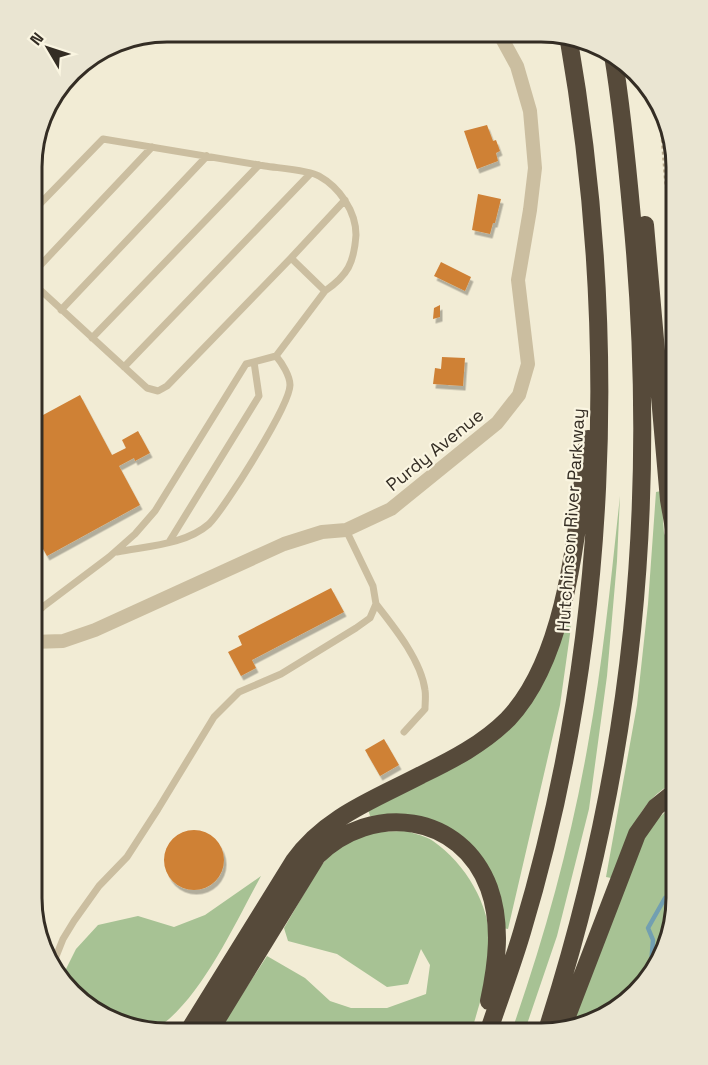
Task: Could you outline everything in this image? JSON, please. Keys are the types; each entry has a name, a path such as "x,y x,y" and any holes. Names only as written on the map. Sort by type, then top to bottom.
{"highway":[{"name":"Hutchinson River Parkway","path":"491,1023 517,948 536,881 565,757 576,697 592,572 601,351 590,186 579,95 570,45"},
{"path":"549,1023 575,938 605,812 627,683 636,602 644,462 644,398 638,278 623,115 615,67"},
{"path":"623,115 637,164 643,203 666,466"},
{"path":"194,1023 294,861 309,842 336,819 474,746 507,719 532,686 550,647 565,590 601,351"},
{"path":"565,1021 637,834 656,807 666,799"},
{"path":"214,1023 317,856 333,841 354,829 389,821 422,826 446,836 472,858 488,884 496,916 497,946 493,982 483,1023"}],"street":[{"name":"Purdy Avenue","path":"42,642 63,641 95,630 284,544 322,532 346,530 391,509 497,423 519,395 528,364 518,280 535,168 530,111 517,66 504,42"}],"lane":[{"path":"42,202 103,139 317,175 345,200 356,227 355,254 348,270 325,291 276,356 246,364 239,372 155,511 135,534 42,608"},
{"path":"42,263 152,147"},
{"path":"61,310 207,156"},
{"path":"92,338 259,165"},
{"path":"124,367 310,174"},
{"path":"42,293 147,388 158,391 167,386 345,200"},
{"path":"291,258 325,291"},
{"path":"114,552 181,540 208,524 231,495 285,405 290,384 282,363 276,356"},
{"path":"169,542 259,396 254,362"},
{"path":"346,530 373,586 376,604 417,665 425,689 425,709 404,732"},
{"path":"56,956 74,921 99,886 127,857 214,717 239,693 281,674 356,628 370,618 376,604"}],"path":[{"path":"661,132 666,189"}],"green space":[{"path":"661,491 666,538 666,787 652,799 635,823 611,878 606,877 637,705 648,604 656,492"},
{"path":"620,496 607,676 589,809 557,936 527,1023 514,1023 556,890 581,781 610,589"},
{"path":"565,620 571,627 560,705 508,929 502,928 485,862 411,815 370,816 368,809 512,721"},
{"path":"666,811 666,906 657,946 640,974 617,997 589,1014 575,1018 628,873 650,826"},
{"path":"407,831 424,836 445,850 474,887 486,916 490,947 488,969 474,1023 223,1023 267,956 305,978 330,1001 351,1008 387,1008 426,994 430,965 421,949 408,984 387,987 337,954 288,941 284,928 319,868 337,847 368,832"},
{"path":"261,876 208,971 183,1005 164,1023 134,1019 119,1014 91,997 65,970 76,949 98,925 138,916 174,927 205,915"}],"building":[{"path":"487,125 500,151 496,153 498,161 477,169 464,131"},
{"path":"478,194 501,199 490,234 472,230"},
{"path":"441,262 471,277 465,291 434,276"},
{"path":"440,305 440,317 433,319 434,308"},
{"path":"442,357 465,358 463,386 433,384 435,368 441,369"},
{"path":"80,395 112,455 126,448 122,440 138,431 150,453 119,466 140,505 47,556 42,547 42,416"},
{"path":"331,588 344,612 252,660 256,668 241,676 228,652 242,645 238,636"},
{"path":"384,739 399,765 380,776 365,750"},
{"path":"188,830 200,830 211,835 219,843 224,860 222,872 211,885 200,890 188,890 177,885 169,877 164,866 164,854 169,843 177,835"}],"waterway":[{"path":"652,956 653,940 648,928 666,897"}]}
